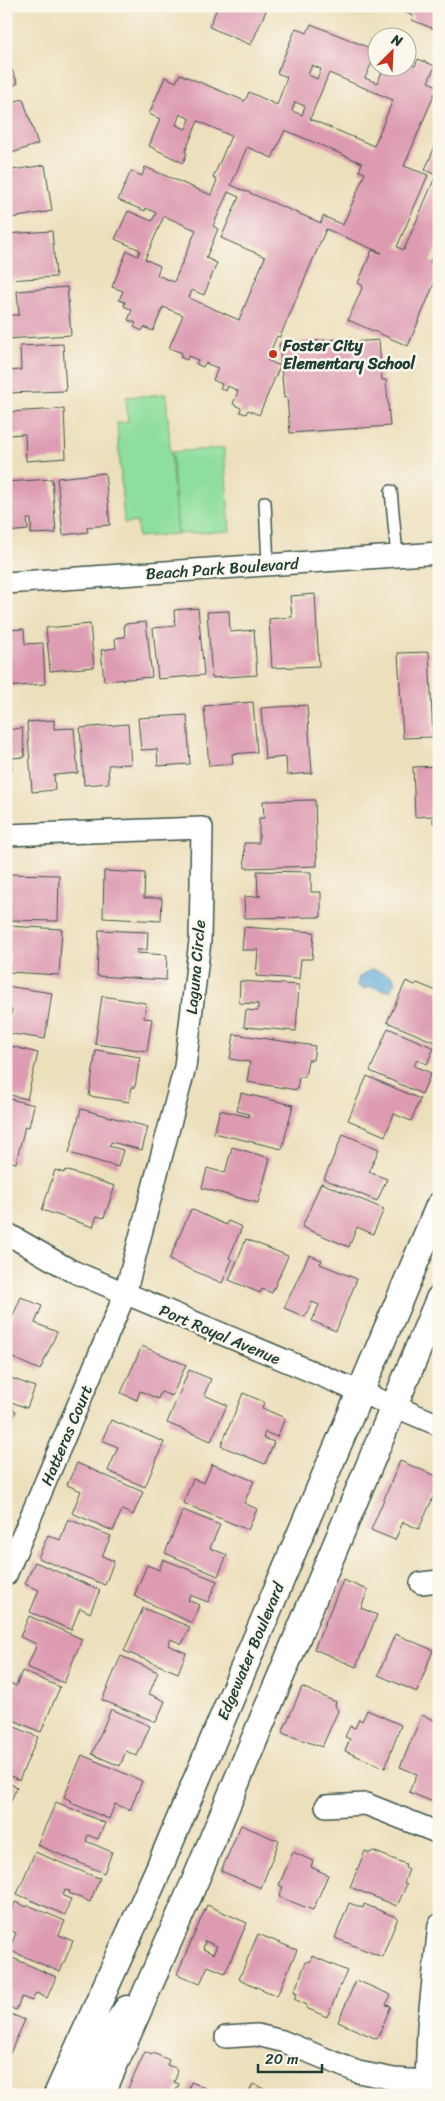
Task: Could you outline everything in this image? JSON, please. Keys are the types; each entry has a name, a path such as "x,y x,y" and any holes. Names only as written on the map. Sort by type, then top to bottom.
{"street":[{"name":"Beach Park Boulevard","path":"6,583 439,553"},
{"name":"Laguna Circle","path":"6,834 202,828 200,941 185,1067 125,1294"},
{"name":"Edgewater Boulevard","path":"57,2095 160,1866 439,1206"},
{"name":"Port Royal Avenue","path":"6,1233 70,1270 439,1425"},
{"name":"Hatteras Court","path":"6,1575 125,1294"},
{"path":"101,2095 158,1965 439,1299"},
{"path":"326,1806 366,1804 439,1833"},
{"path":"226,2037 257,2034 282,2041 358,2072 427,2088 428,2028 439,1925"},
{"path":"79,2095 101,2047 158,1965"}],"lane":[{"path":"391,491 397,555"},
{"path":"265,502 268,564"}],"green space":[{"path":"166,394 177,534 138,537 137,522 124,523 117,423 128,422 126,397"},
{"path":"224,448 230,531 178,534 172,452"}],"water":[{"path":"372,969 393,976 395,982 390,991 374,987 364,989 357,985 359,977"}],"building":[{"path":"218,6 268,6 251,45 209,27"},
{"path":"392,6 439,6 439,31 412,20 413,16"},
{"path":"311,24 368,47 368,71 365,78 377,83 379,78 418,78 418,59 435,66 428,82 438,86 404,166 428,175 397,247 404,250 436,175 425,170 439,137 439,241 430,262 437,264 433,275 437,277 408,346 348,320 363,286 358,283 372,250 382,253 326,229 280,337 277,336 267,360 280,366 259,415 248,410 246,414 240,412 241,408 233,404 238,391 228,386 226,391 220,388 222,384 213,380 218,368 205,363 203,367 196,364 198,360 188,356 187,360 180,357 182,353 169,348 183,315 163,307 153,331 144,327 142,331 134,327 136,323 128,320 132,310 124,306 125,302 119,300 123,291 112,287 127,251 138,256 140,250 115,239 128,211 152,221 156,213 146,208 145,211 118,200 131,171 142,176 145,167 211,195 217,180 213,178 231,136 198,121 185,152 187,153 183,163 149,146 160,119 149,114 165,77 176,82 180,74 245,101 249,92 277,105 287,77 277,73 296,28 307,33","holes":["312,65 321,69 317,79 308,75","329,73 393,100 374,146 310,119","295,102 305,106 302,115 292,111","180,114 190,119 186,129 176,125","285,130 362,163 359,171 365,173 343,225 323,216 321,223 231,185 247,147 272,158","228,192 239,197 221,238 265,257 239,320 189,298 192,290 204,295 217,263 206,258 218,229 213,226","164,216 196,230 174,282 157,275 160,266 145,259"]},
{"path":"6,57 18,83 6,89"},
{"path":"23,99 38,144 6,155 6,104"},
{"path":"45,165 52,211 6,219 6,171"},
{"path":"52,231 56,277 6,280 6,234"},
{"path":"67,287 71,335 6,339 6,315 19,315 17,291"},
{"path":"352,338 352,342 379,340 382,380 386,380 390,426 290,433 287,397 284,398 279,344"},
{"path":"63,344 66,391 7,393 6,371 21,370 20,346"},
{"path":"64,409 66,458 26,461 25,434 7,435 6,412"},
{"path":"105,473 110,525 87,527 88,532 63,535 57,478"},
{"path":"52,479 56,533 31,534 31,519 27,519 28,530 6,532 6,482"},
{"path":"315,594 319,666 272,668 269,619 292,617 290,596"},
{"path":"198,608 204,675 158,679 153,628 175,626 174,610"},
{"path":"229,611 230,632 254,630 257,675 212,678 207,612"},
{"path":"146,622 152,677 104,681 101,650 116,648 115,638 125,637 124,624"},
{"path":"90,624 94,667 50,671 46,628"},
{"path":"24,629 25,644 43,643 45,684 6,687 6,630"},
{"path":"429,652 433,737 403,738 398,653"},
{"path":"253,702 257,752 232,754 233,764 209,766 204,706"},
{"path":"307,705 312,773 287,775 286,757 265,759 261,708"},
{"path":"187,715 190,764 158,766 157,749 141,750 138,718"},
{"path":"54,720 54,729 74,728 78,773 54,775 55,790 32,792 27,722"},
{"path":"128,724 131,764 108,765 109,783 84,785 80,728"},
{"path":"22,728 25,757 11,758 12,769 6,770 6,730"},
{"path":"439,766 439,823 433,823 433,816 415,817 413,767"},
{"path":"315,800 317,866 245,868 244,843 259,843 259,818 264,818 263,801"},
{"path":"104,871 145,873 144,898 162,898 161,921 103,918"},
{"path":"257,871 311,872 311,892 321,892 321,917 245,918 244,897 261,896 258,895"},
{"path":"8,874 59,875 58,921 6,920"},
{"path":"6,926 62,929 59,975 9,972 10,952 6,951"},
{"path":"244,927 314,932 312,959 301,959 299,979 256,976 258,950 242,950"},
{"path":"99,930 148,932 147,950 137,950 137,953 167,955 166,980 97,976"},
{"path":"240,981 299,985 296,1031 244,1027 246,1010 258,1011 258,1004 239,1003"},
{"path":"406,981 415,985 417,983 439,992 439,1044 387,1022"},
{"path":"6,986 52,993 45,1039 6,1033 6,1015 11,1016 12,1010 6,1009"},
{"path":"102,996 146,1003 144,1018 152,1019 147,1051 95,1044"},
{"path":"388,1028 434,1048 427,1064 417,1060 414,1066 431,1073 422,1094 370,1071"},
{"path":"234,1034 315,1046 313,1060 308,1060 305,1077 299,1077 297,1090 247,1082 250,1062 230,1059"},
{"path":"6,1045 38,1053 27,1099 6,1094"},
{"path":"96,1050 140,1057 135,1087 132,1087 129,1102 89,1096"},
{"path":"367,1076 420,1099 411,1121 394,1114 385,1136 348,1120"},
{"path":"241,1093 293,1105 282,1149 214,1133 220,1110 249,1117 249,1114 237,1111"},
{"path":"6,1098 34,1105 29,1127 25,1126 16,1163 6,1161"},
{"path":"81,1109 148,1127 142,1150 111,1142 109,1146 123,1150 118,1167 69,1153"},
{"path":"343,1134 379,1149 369,1172 387,1179 377,1201 324,1179"},
{"path":"232,1147 270,1158 258,1203 202,1188 207,1168 225,1173"},
{"path":"55,1170 64,1173 65,1170 115,1186 104,1218 97,1216 93,1227 42,1210"},
{"path":"321,1183 384,1209 373,1234 357,1227 349,1247 302,1227"},
{"path":"191,1209 226,1225 228,1221 242,1227 229,1258 232,1260 222,1283 169,1260"},
{"path":"246,1239 288,1256 272,1293 262,1289 260,1293 229,1280"},
{"path":"309,1255 322,1260 320,1264 357,1279 336,1331 312,1321 319,1305 312,1302 305,1317 284,1308"},
{"path":"21,1297 42,1306 35,1323 57,1332 40,1370 6,1355 6,1332"},
{"path":"142,1346 186,1365 172,1396 161,1392 158,1399 140,1391 137,1400 121,1393"},
{"path":"189,1370 211,1379 204,1395 227,1405 211,1441 167,1423"},
{"path":"6,1376 35,1387 27,1408 6,1400"},
{"path":"243,1393 264,1402 262,1408 285,1418 277,1437 265,1432 263,1438 274,1442 265,1464 221,1446"},
{"path":"6,1407 16,1411 9,1429 6,1427"},
{"path":"111,1420 164,1442 145,1487 108,1471 118,1447 102,1440"},
{"path":"400,1461 439,1477 439,1484 419,1529 403,1522 395,1540 371,1530"},
{"path":"77,1463 143,1492 133,1515 122,1510 113,1531 72,1513 81,1491 67,1485"},
{"path":"212,1464 254,1481 244,1503 257,1509 248,1530 183,1503 193,1479 204,1483"},
{"path":"183,1510 220,1525 210,1548 227,1555 218,1576 165,1553"},
{"path":"68,1519 111,1536 102,1556 114,1561 105,1585 38,1558 48,1535 60,1540"},
{"path":"163,1559 217,1581 208,1602 190,1595 188,1600 199,1605 192,1623 134,1596 147,1565 159,1570"},
{"path":"35,1562 100,1590 90,1613 80,1608 71,1630 30,1612 39,1590 25,1584"},
{"path":"343,1580 368,1590 361,1608 377,1615 356,1667 314,1649"},
{"path":"143,1608 190,1627 182,1644 171,1639 168,1645 186,1653 178,1673 124,1651"},
{"path":"29,1616 82,1639 64,1683 27,1667 37,1644 20,1637"},
{"path":"395,1634 433,1650 417,1692 378,1675"},
{"path":"121,1656 158,1672 149,1694 165,1701 156,1722 102,1700"},
{"path":"22,1671 60,1687 41,1732 6,1717 6,1682 16,1686"},
{"path":"302,1687 336,1702 335,1705 338,1711 322,1747 282,1733"},
{"path":"111,1709 150,1726 137,1756 126,1751 120,1766 92,1754"},
{"path":"367,1710 401,1725 385,1768 345,1751 350,1739 345,1737 350,1726 355,1728 359,1719 362,1721"},
{"path":"422,1715 439,1722 439,1789 433,1802 409,1792 417,1774 400,1767"},
{"path":"6,1723 38,1737 19,1780 6,1774"},
{"path":"82,1755 142,1781 130,1810 115,1804 109,1819 71,1803 72,1801 64,1797"},
{"path":"6,1782 17,1787 6,1812"},
{"path":"56,1802 105,1823 98,1839 88,1835 86,1841 112,1852 104,1873 37,1845"},
{"path":"241,1825 279,1841 261,1888 221,1871"},
{"path":"365,1851 370,1853 373,1851 406,1864 405,1867 409,1869 404,1883 407,1884 397,1906 350,1887"},
{"path":"35,1852 100,1878 90,1902 65,1890 63,1896 71,1899 65,1915 17,1894"},
{"path":"293,1852 313,1861 311,1867 328,1875 313,1910 279,1897 283,1887 279,1885"},
{"path":"15,1902 27,1907 28,1905 65,1921 59,1935 73,1941 60,1972 9,1950 16,1933 6,1929 6,1923"},
{"path":"349,1903 363,1908 364,1904 398,1918 382,1957 335,1938"},
{"path":"207,1905 247,1923 225,1973 208,1966 200,1984 177,1974","holes":["205,1941 217,1946 213,1954 203,1949"]},
{"path":"258,1934 297,1950 277,1996 239,1979"},
{"path":"6,1955 56,1977 47,1998 36,1993 32,2001 22,1997 16,2010 6,2006"},
{"path":"312,1956 347,1971 327,2017 306,2008 307,2005 294,1999 297,1993 294,1992 306,1962 311,1961"},
{"path":"356,1980 391,1995 386,2005 391,2006 377,2039 338,2022"},
{"path":"6,2012 25,2020 6,2062"},
{"path":"145,2052 152,2055 153,2053 169,2060 167,2065 176,2068 177,2075 174,2082 179,2084 174,2095 125,2095"},
{"path":"191,2082 212,2091 211,2095 186,2095"},
{"path":"253,2084 273,2093 272,2095 248,2095"}],"place":[{"name":"Foster City Elementary School","path":"273,354"}]}
